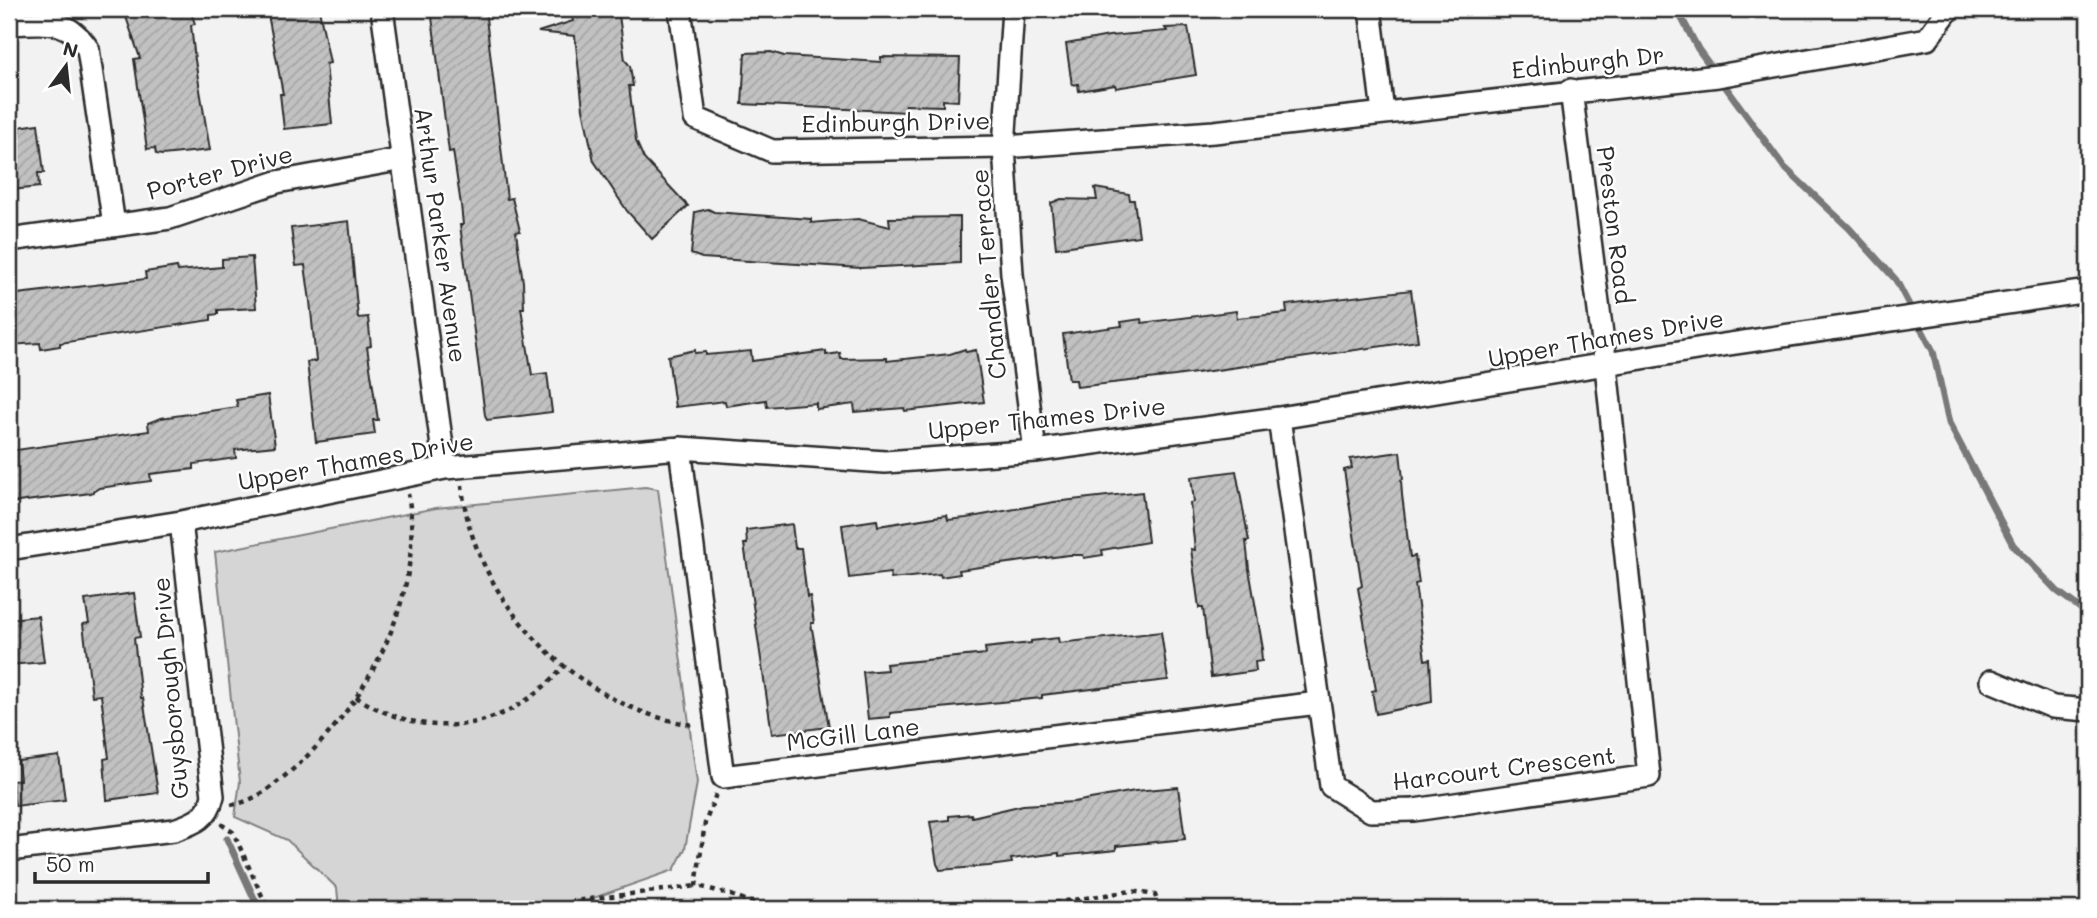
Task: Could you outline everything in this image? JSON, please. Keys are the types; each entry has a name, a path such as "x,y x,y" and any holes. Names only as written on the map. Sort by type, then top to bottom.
{"street":[{"name":"Arthur Parker Avenue","path":"382,9 403,159 453,467"},
{"name":"Edinburgh Drive","path":"680,9 695,118 772,151 1004,147 1214,132"},
{"name":"Chandler Terrace","path":"1013,9 1004,147 1012,275 1035,451"},
{"path":"1370,9 1383,112"},
{"name":"Edinburgh Dr","path":"1214,132 1571,90 1718,76 1927,39 1950,9"},
{"path":"9,24 58,23 77,34 88,50 114,225"},
{"name":"Preston Road","path":"1571,90 1606,366"},
{"name":"Porter Drive","path":"9,240 170,218 277,182 403,159"},
{"name":"Upper Thames Drive","path":"9,549 181,522 453,467 680,448 885,462 1035,451 1279,418 1709,347 2088,290"},
{"name":"Harcourt Crescent","path":"1279,418 1331,786 1371,811 1415,810 1649,776 1606,366"},
{"path":"680,448 723,777"},
{"name":"Guysborough Drive","path":"9,850 174,830 195,823 207,811 213,796 181,522"},
{"path":"1990,681 2053,707 2088,710"},
{"name":"McGill Lane","path":"723,777 1318,703"}],"path":[{"path":"453,467 464,509 484,563 515,614 565,664 603,691 629,704 685,723 718,727"},
{"path":"207,811 246,803 272,786 319,744 356,697 387,638 405,578 412,515 405,476"},
{"path":"356,697 387,714 420,724 467,724 490,719 532,698 565,664"},
{"path":"696,886 705,822 723,777"},
{"path":"207,811 233,832 268,909"},
{"path":"562,909 574,901 696,886 751,901 763,909"},
{"path":"1015,909 1138,891 1155,895 1160,909"}],"shaded area":[{"path":"645,487 658,489 697,783 685,849 674,870 562,909 339,909 337,888 287,840 235,817 240,782 215,552 436,508"}],"building":[{"path":"142,9 190,9 195,24 191,25 195,60 210,150 162,155 156,154 155,148 147,149 134,59 140,58 125,14"},
{"path":"267,9 319,9 330,63 326,64 332,124 284,129 280,94 283,94"},
{"path":"431,9 485,9 507,199 512,198 520,231 516,232 523,282 524,308 521,308 532,375 547,373 552,412 487,420 485,415 460,225 463,225 461,205 453,151 449,152"},
{"path":"571,9 614,9 615,16 619,15 625,60 630,66 633,86 629,86 636,141 644,159 688,206 652,239 627,211 594,161 583,109 575,36 538,32 573,21"},
{"path":"1188,27 1196,75 1079,91 1078,84 1072,85 1066,44 1109,36 1167,31 1165,28"},
{"path":"771,52 784,56 881,62 881,57 960,58 958,101 943,100 943,106 905,105 907,112 742,104 745,53"},
{"path":"38,124 44,173 38,173 39,187 12,190 9,133 20,132 19,127"},
{"path":"1095,188 1129,194 1130,200 1134,200 1139,236 1056,248 1051,203 1061,199 1097,200"},
{"path":"708,209 714,212 811,219 811,223 858,219 890,227 889,218 960,217 960,263 861,268 702,258 691,254 695,212"},
{"path":"349,221 358,318 368,317 371,346 367,347 378,420 373,420 375,434 316,442 307,362 316,361 310,301 305,265 296,266 291,228"},
{"path":"252,257 256,308 218,310 218,314 211,315 211,320 60,343 60,346 41,349 40,343 9,345 9,295 146,279 145,272 177,267 178,271 222,267 222,259"},
{"path":"1411,290 1418,341 1175,376 1077,387 1076,380 1069,380 1063,334 1122,326 1121,322 1141,319 1142,323 1236,311 1237,318 1287,313 1286,305"},
{"path":"965,349 966,352 976,350 984,402 905,411 904,408 855,412 854,404 816,409 816,403 767,407 766,400 726,406 725,401 675,407 668,356 695,350 695,353 706,352 706,355 751,351 752,361 826,351 826,355 840,353 841,359 887,358 887,361 950,354"},
{"path":"268,395 275,446 235,450 236,458 194,464 194,469 150,474 151,481 99,488 91,493 9,503 9,451 149,431 148,423 161,418 238,407 236,400"},
{"path":"1400,452 1410,557 1415,556 1419,583 1415,584 1425,660 1430,659 1432,702 1376,714 1372,691 1376,690 1358,588 1362,586 1344,470 1352,468 1350,459"},
{"path":"1236,471 1249,541 1246,541 1249,569 1263,649 1261,648 1262,661 1255,662 1256,671 1211,677 1203,608 1199,608 1191,549 1195,550 1190,503 1194,502 1191,477"},
{"path":"1142,492 1148,542 1102,550 1103,555 1084,558 1083,555 1069,555 1008,563 959,570 960,574 941,577 940,574 891,579 890,573 849,578 842,525 877,520 878,526 947,515 948,520 1054,502"},
{"path":"792,524 795,548 801,548 807,597 810,596 814,623 811,623 829,727 772,734 744,544 747,544 746,530"},
{"path":"134,593 140,637 134,638 141,698 158,793 107,800 104,759 109,758 101,695 92,696 83,624 89,623 85,600"},
{"path":"38,616 44,662 9,665 9,619"},
{"path":"1161,632 1168,680 1042,695 1042,698 890,713 890,717 868,719 863,672 887,670 886,664 986,654 985,648 1031,641 1058,638 1059,643"},
{"path":"59,756 65,800 15,806 12,781 20,780 18,761"},
{"path":"1178,787 1185,839 1116,846 1116,850 1011,859 1012,863 989,866 940,870 937,864 930,822 949,820 949,816 971,814 972,817 1023,805 1074,802 1135,791"}],"waterway":[{"path":"1677,9 1698,49 1784,167 1849,228 1896,280 1933,351 1949,423 2013,545 2057,591 2088,614"},
{"path":"227,839 259,909"}]}
